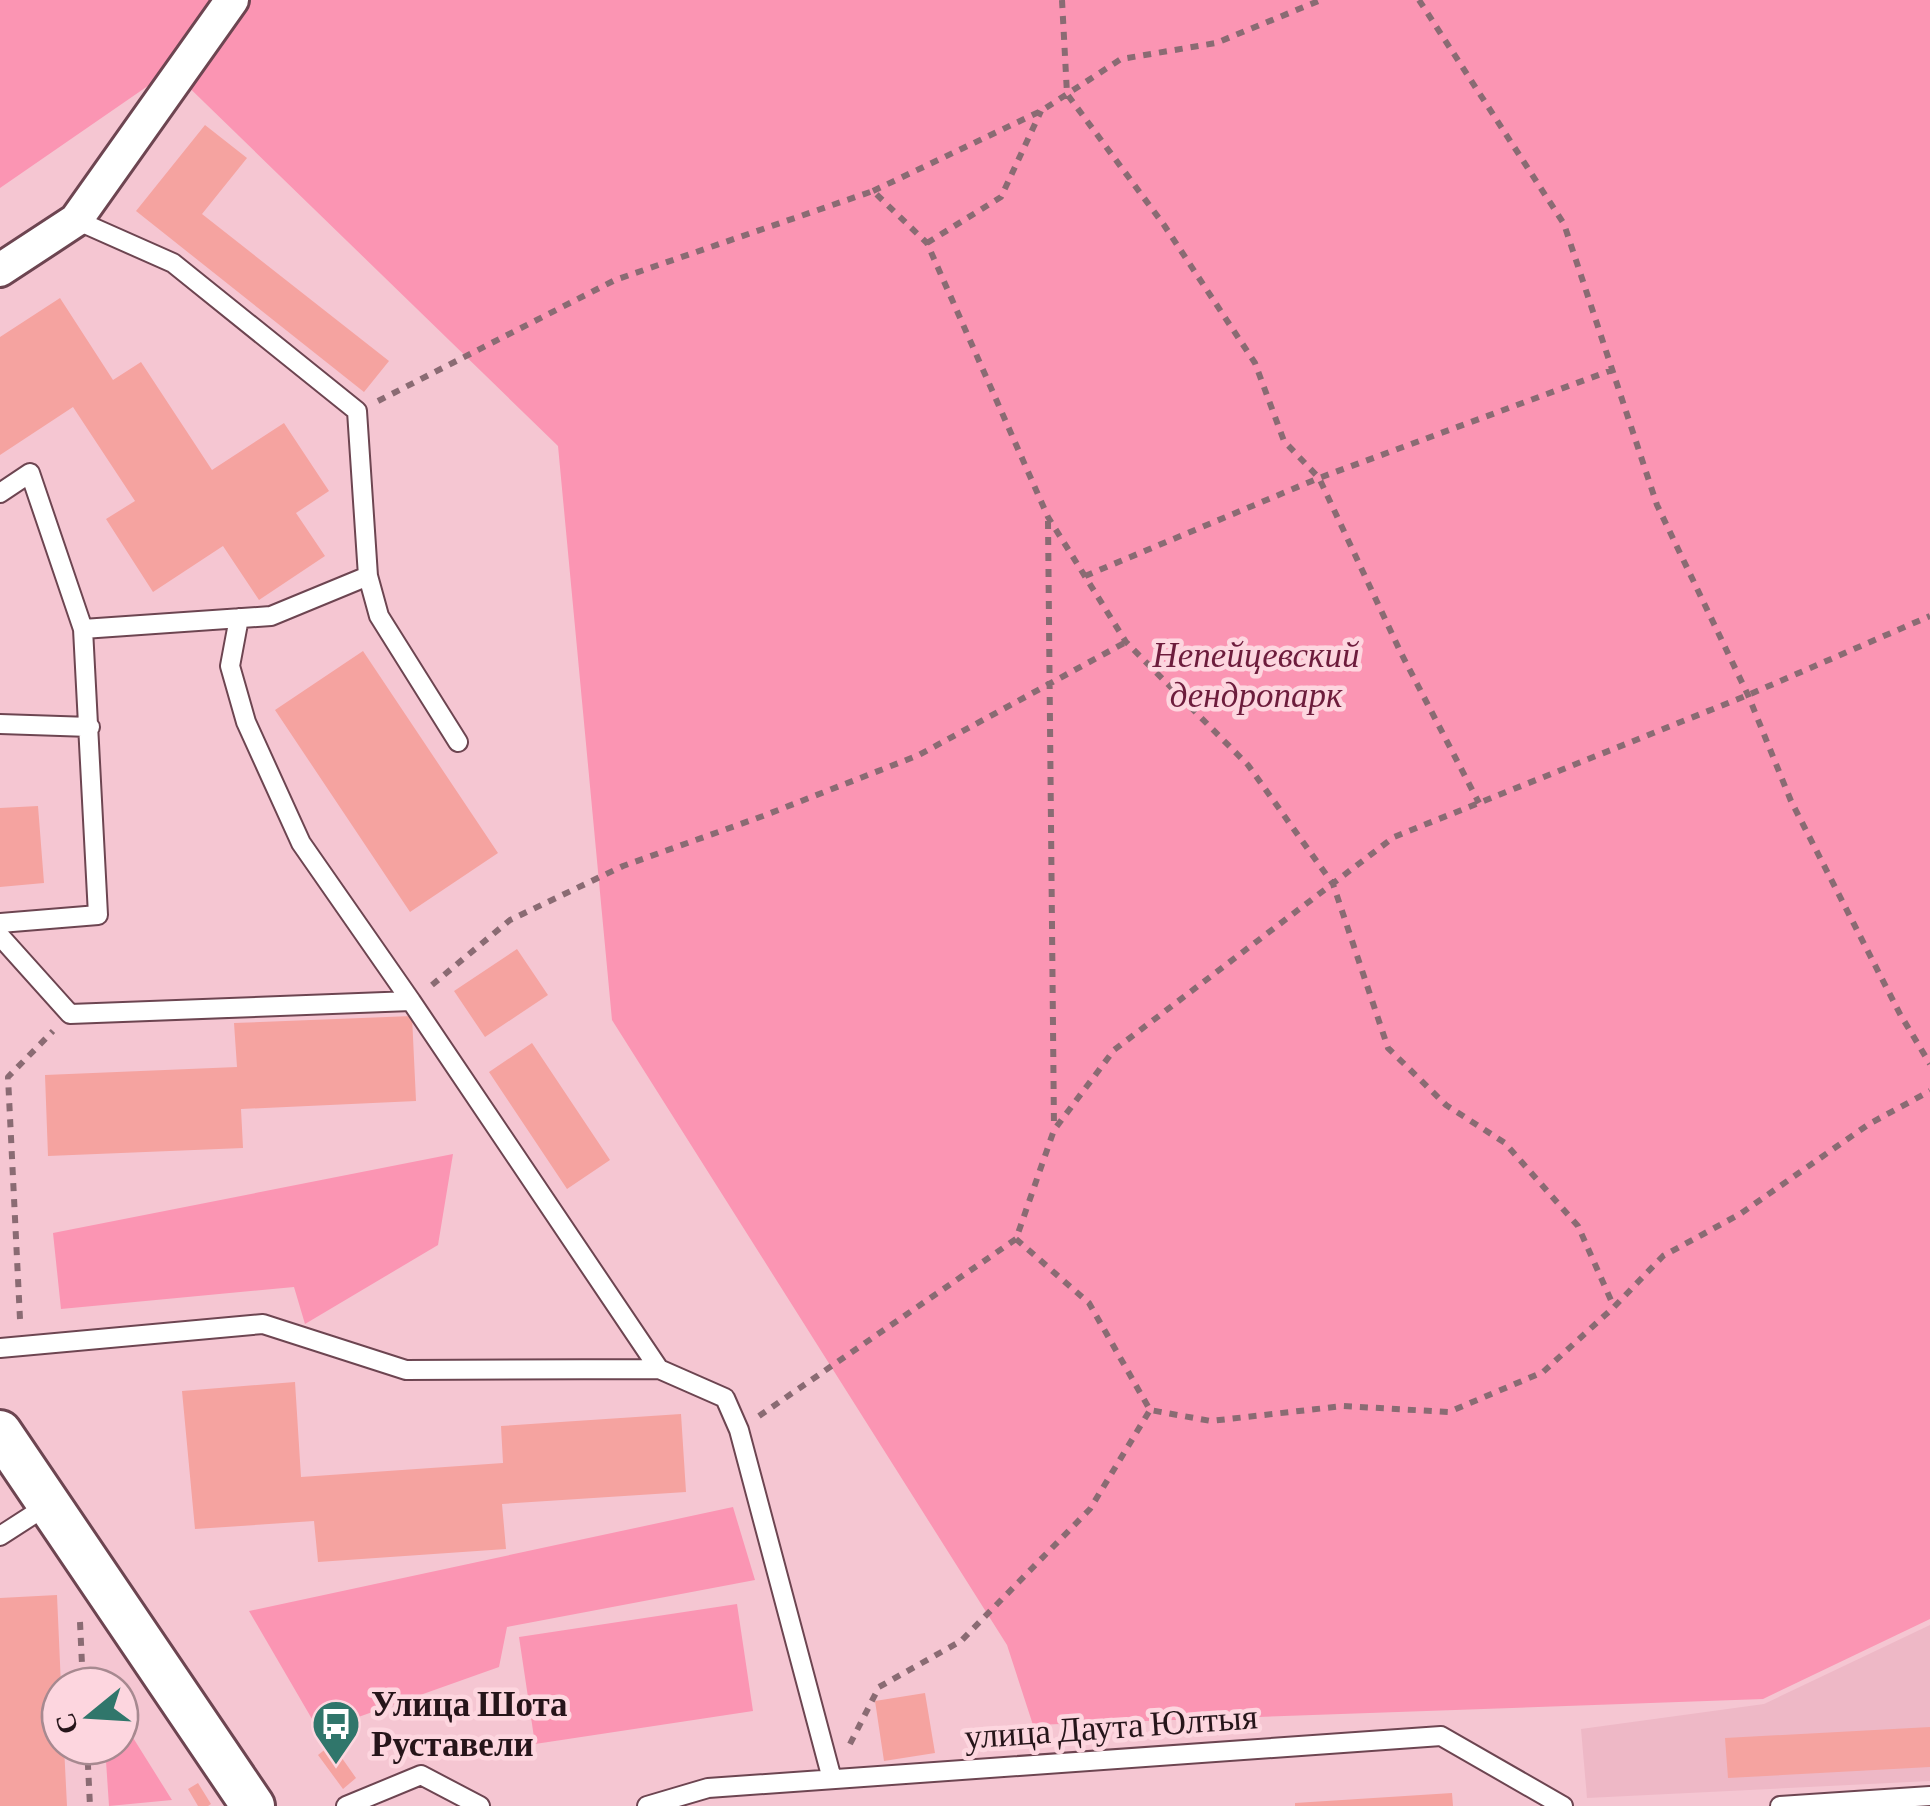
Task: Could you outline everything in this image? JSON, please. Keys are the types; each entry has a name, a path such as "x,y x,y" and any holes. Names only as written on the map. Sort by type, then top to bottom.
{"street":[{"path":"0,270 76,220 232,0"},
{"path":"0,1432 254,1806"}],"lane":[{"path":"76,220 173,264 358,411 368,576 379,616 458,742"},
{"path":"0,493 30,474 83,628 98,915 0,922"},
{"path":"83,628 271,616 368,576"},
{"path":"240,618 230,666 246,722 301,844 659,1370"},
{"path":"0,724 90,726"},
{"path":"0,936 70,1014 412,1002"},
{"path":"0,1348 263,1324 406,1370 659,1370 725,1398 740,1430 832,1780"},
{"path":"0,1536 49,1504"},
{"name":"улица Даута Юлтыя","path":"647,1806 708,1788 1441,1736 1563,1806"},
{"path":"346,1806 421,1774 480,1806"},
{"path":"1780,1806 1930,1796"}],"path":[{"path":"1062,0 1068,94 1164,224 1256,363 1284,441 1319,478 1400,653 1479,803"},
{"path":"358,411 615,280 873,191 1040,111 1121,60 1216,43 1320,0"},
{"path":"1419,0 1564,224 1657,506 1748,695 1791,801 1900,1014 1930,1064"},
{"path":"927,243 1001,197 1040,111"},
{"path":"873,191 927,243 1048,517 1126,642 1248,765 1333,884 1388,1048 1446,1105 1505,1143 1578,1226 1614,1307"},
{"path":"1085,576 1319,478 1612,370"},
{"path":"1048,517 1054,1130"},
{"path":"740,1430 1016,1239 1054,1130 1114,1050 1394,838 1748,695 1930,616"},
{"path":"412,1002 510,920 623,866 919,755 1126,642"},
{"path":"22,1346 8,1076 70,1014"},
{"path":"1016,1239 1088,1304 1150,1410 1211,1421 1342,1406 1449,1412 1543,1372 1663,1256 1740,1214 1869,1124 1930,1091"},
{"path":"832,1780 879,1687 961,1642 1090,1509 1150,1410"},
{"path":"80,1612 83,1666"},
{"path":"87,1766 90,1806"}],"shaded area":[{"path":"1930,1625 1930,1781 1587,1798 1581,1729 1764,1704"}],"green space":[{"name":"Непейцевский дендропарк","path":"0,0 1930,0 1930,1619 1763,1699 1033,1725 1007,1645 612,1020 558,446 171,70 0,188"},
{"path":"453,1154 438,1245 305,1324 294,1287 61,1309 53,1233"},
{"path":"733,1507 755,1580 507,1627 499,1667 319,1731 249,1611"},
{"path":"737,1604 753,1711 535,1744 519,1637"},
{"path":"140,1749 172,1800 109,1806 106,1766 140,1766"}],"building":[{"path":"205,125 247,158 202,214 389,361 364,392 136,211"},
{"path":"60,298 113,380 141,362 212,470 284,423 329,491 296,513 325,556 259,600 223,546 153,592 106,519 135,501 73,407 0,455 0,337"},
{"path":"363,651 498,853 410,912 275,710"},
{"path":"38,806 44,883 0,887 0,808"},
{"path":"517,949 548,995 485,1037 454,991"},
{"path":"412,1016 416,1101 241,1109 243,1148 48,1156 45,1075 237,1067 234,1023"},
{"path":"532,1043 610,1160 567,1189 489,1072"},
{"path":"295,1382 301,1477 503,1463 501,1426 681,1414 686,1492 502,1504 506,1549 318,1562 314,1521 195,1529 182,1391"},
{"path":"57,1595 60,1666 40,1666 40,1766 65,1766 67,1806 0,1806 0,1598"},
{"path":"925,1693 935,1753 884,1761 875,1701"},
{"path":"1930,1727 1930,1767 1728,1778 1725,1738"},
{"path":"332,1744 356,1778 343,1789 318,1755"},
{"path":"198,1783 211,1804 208,1806 198,1806 188,1789"},
{"path":"1452,1793 1453,1806 1295,1806 1295,1803"}],"place":[{"name":"Улица Шота Руставели","path":"336,1766"}]}
